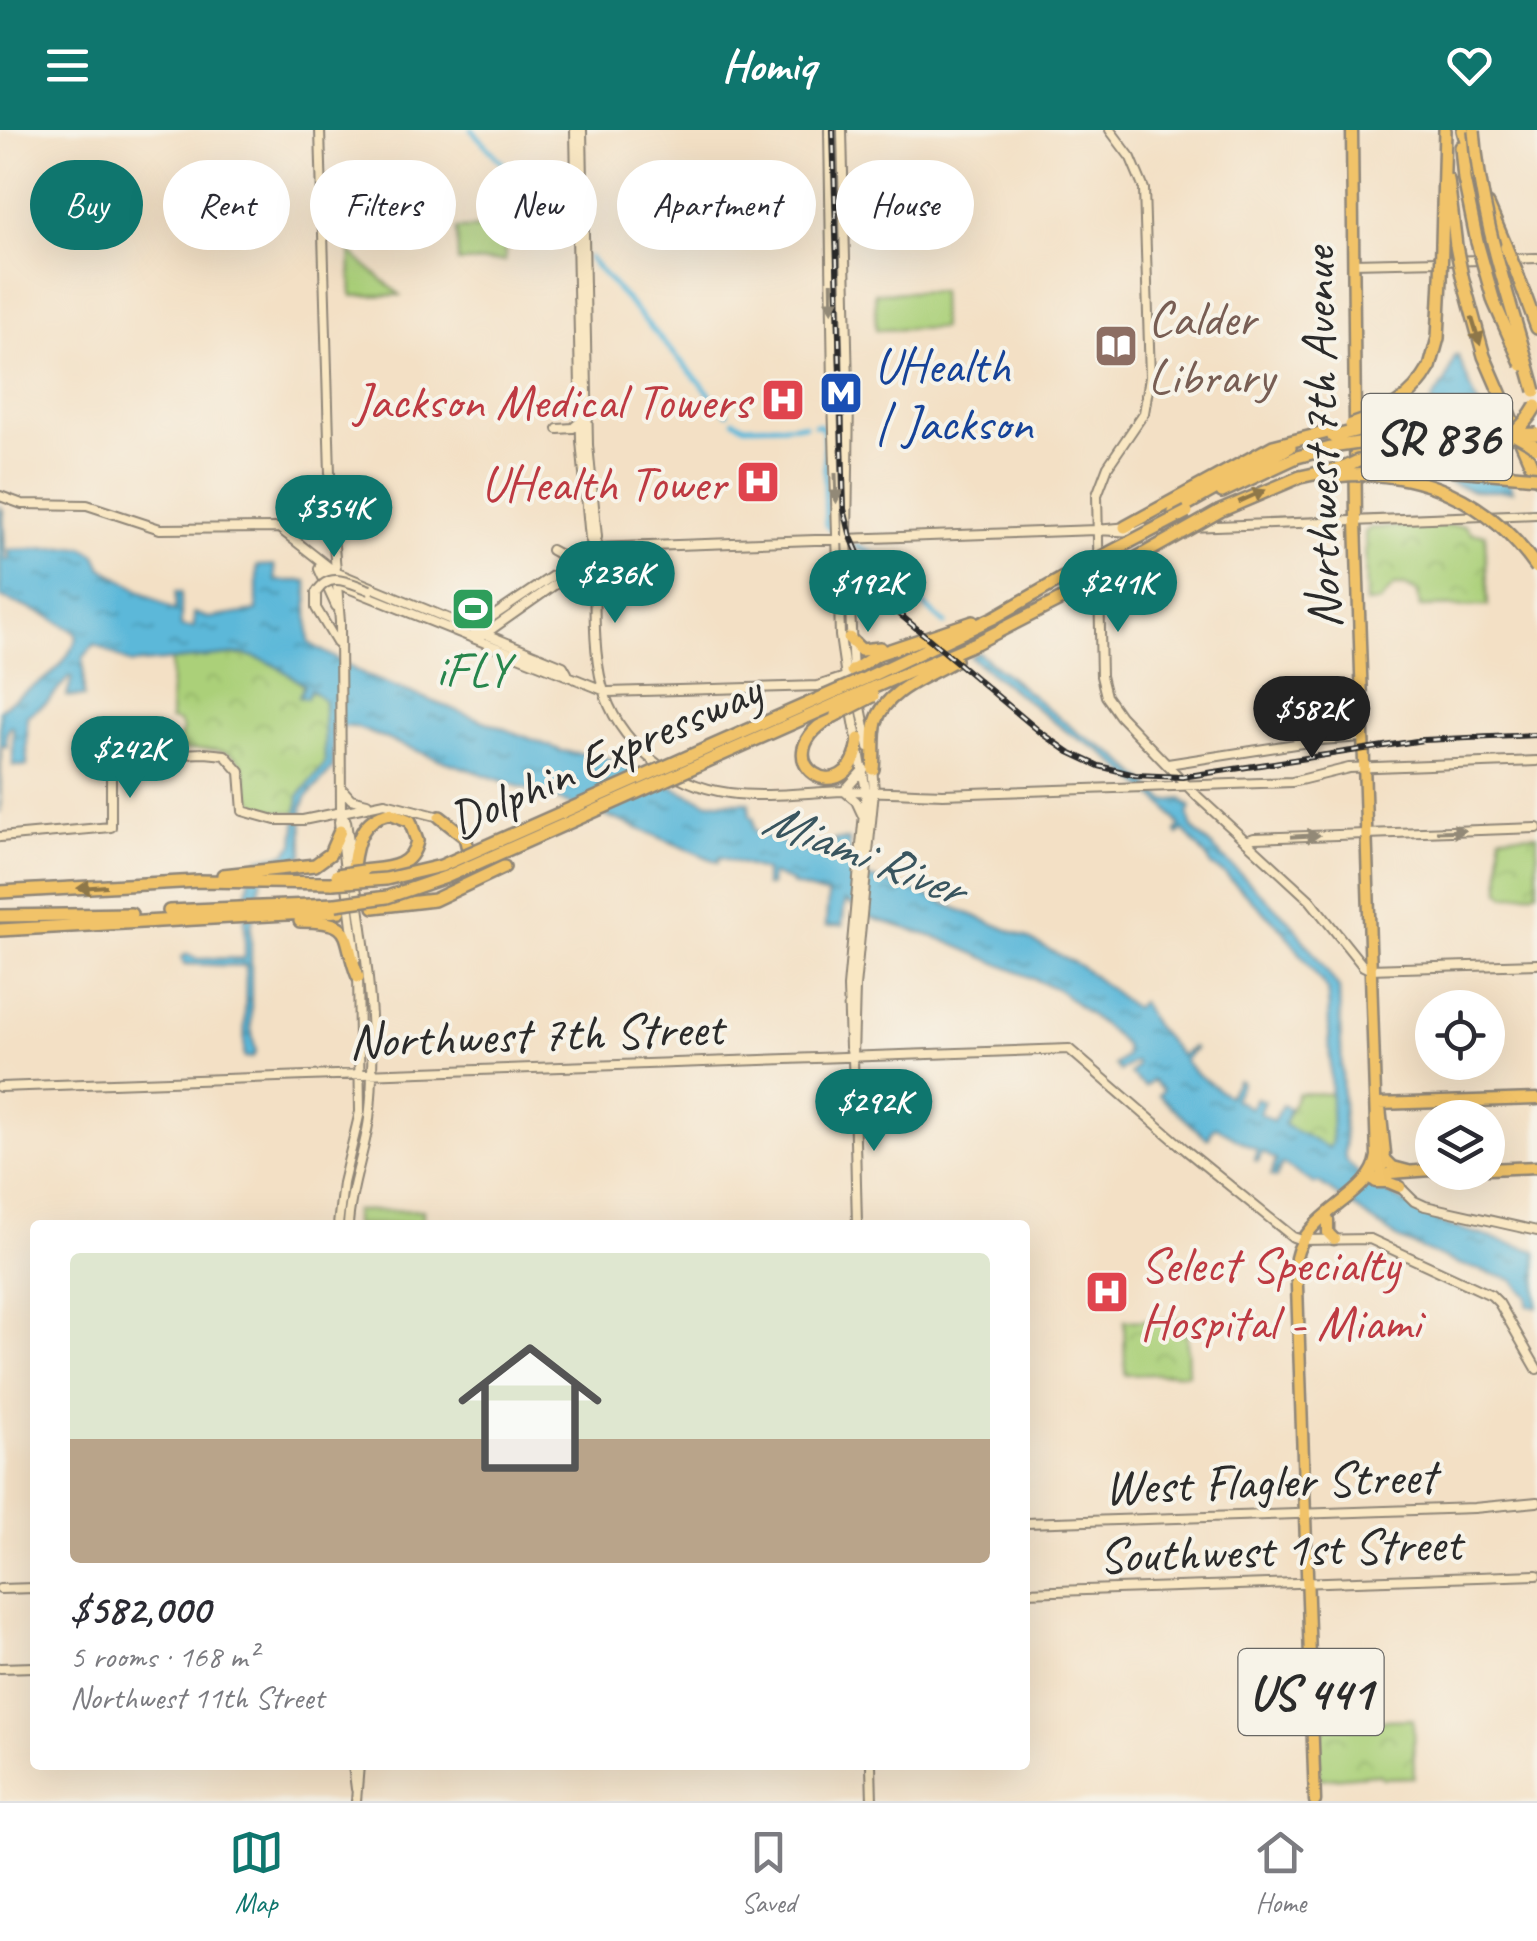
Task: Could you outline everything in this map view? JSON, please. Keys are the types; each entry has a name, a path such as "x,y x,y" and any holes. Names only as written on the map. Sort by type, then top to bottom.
{"highway":[{"path":"1125,527 1273,446 1334,438 1398,404 1416,388 1430,368 1438,338 1445,130"},
{"path":"1462,130 1464,179 1477,242 1498,312 1536,397"},
{"path":"1462,130 1537,328"},
{"path":"1339,470 1371,460 1482,452 1514,435 1536,397 1496,266 1474,130"},
{"path":"1339,470 1434,468 1537,477 1473,324 1456,246 1446,171"},
{"path":"1526,294 1537,312"},
{"path":"1495,384 1537,445"},
{"path":"1181,512 1267,458 1395,424 1463,422 1514,433 1537,445"},
{"name":"SR 836","path":"1181,512 1334,438 1537,434"},
{"path":"1339,470 1391,475 1445,490 1497,522 1537,568"},
{"name":"Dolphin Expressway","path":"335,879 386,879 441,866 935,662 1086,586 1220,511 1285,483 1339,470"},
{"name":"Dolphin Expressway","path":"338,908 446,877 870,688 1181,512"},
{"path":"848,674 878,654 979,619 1026,597"},
{"path":"849,638 854,646 866,651 909,642"},
{"path":"868,769 875,727 888,702 976,643"},
{"path":"859,739 856,761 844,775 826,778 810,771 803,757 804,742 816,726 870,688"},
{"path":"264,876 278,882 335,879 358,869 396,866 410,859 417,841 410,821 390,813 374,818 358,838 358,869"},
{"path":"440,817 469,844 471,867 456,891"},
{"path":"0,892 264,876 320,863 332,851 340,831"},
{"path":"0,916 260,914 374,907 425,902 504,868"},
{"path":"0,930 240,914"},
{"path":"260,914 338,926 350,942 358,976"}],"main road":[{"path":"320,130 333,551 340,615 340,831 358,976 368,1125 352,1185 348,1220"},
{"path":"579,130 581,421 583,477 594,548 597,657 612,711 634,744 654,761 690,782 720,792 754,794 943,794 1297,782 1338,769 1537,762"},
{"path":"478,635 584,564 597,538 588,446 579,130"},
{"path":"829,130 833,387"},
{"path":"842,130 848,387"},
{"path":"1110,130 1131,158 1144,190 1150,378 1144,414 1108,466 1097,496 1104,691 1114,709 1188,785 1310,900 1357,962 1369,969 1537,964"},
{"name":"Northwest 7th Avenue","path":"1352,130 1356,522 1379,1177"},
{"path":"1353,263 1537,258"},
{"path":"833,398 848,674 868,769"},
{"path":"849,399 840,636 870,791 853,970 858,1220"},
{"path":"558,430 573,428 581,421"},
{"path":"0,496 26,504 91,506 160,530 275,527 289,535 336,583 478,635 604,691 828,686 848,674"},
{"path":"478,635 594,548 1537,514"},
{"path":"1096,530 1137,532 1145,528"},
{"path":"551,550 562,556 563,568"},
{"path":"315,559 325,560 333,551"},
{"path":"315,559 335,572 447,618 478,635"},
{"path":"315,559 340,615"},
{"path":"339,652 333,633 316,608 316,593 322,584 335,579 447,618"},
{"path":"340,615 346,598 358,592"},
{"path":"612,711 614,698 620,693"},
{"path":"1169,765 1329,739 1363,738"},
{"path":"0,837 111,827 111,774 114,762 123,756 216,753 228,757 237,765 247,809 263,816 306,819 371,804"},
{"path":"1180,776 1184,762"},
{"path":"1158,787 1169,775 1169,765"},
{"path":"844,791 868,769"},
{"path":"339,785 352,799 393,804 440,817"},
{"path":"844,791 856,802 864,818"},
{"path":"866,842 864,818 870,791"},
{"path":"338,1220 365,1074 368,987 358,869 341,813"},
{"path":"1246,841 1537,828"},
{"name":"Northwest 7th Street","path":"0,1087 1074,1050 1187,1152 1285,1232 1302,1240"},
{"path":"1378,1104 1537,1099"},
{"name":"Northwest 7th Avenue","path":"1302,1240 1379,1177 1384,1160 1382,1113 1378,1104"},
{"path":"1376,1118 1384,1160 1408,1171"},
{"path":"1505,1168 1537,1167"},
{"path":"1402,1187 1408,1171"},
{"path":"1379,1177 1415,1171"},
{"path":"1379,1177 1402,1187 1418,1203 1537,1231"},
{"path":"1331,1214 1328,1233 1334,1239"},
{"path":"1302,1240 1375,1241 1492,1295 1537,1370"},
{"name":"US 441","path":"1302,1240 1296,1261 1315,1801"},
{"name":"West Flagler Street","path":"1030,1523 1537,1505"},
{"name":"Southwest 1st Street","path":"1030,1592 1537,1575"},
{"path":"0,1589 30,1588"},
{"path":"0,1668 30,1667"},
{"path":"356,1770 356,1801"},
{"path":"871,1770 872,1801"}],"green space":[{"path":"457,229 476,229 476,250 505,250 505,261 458,262"},
{"path":"350,252 400,295 352,296"},
{"path":"940,291 941,328 876,330 875,293"},
{"path":"1464,525 1472,533 1485,534 1488,606 1420,607 1418,593 1405,586 1394,586 1380,602 1366,603 1365,532 1370,528"},
{"path":"241,654 290,675 304,686 300,697 309,689 324,699 325,764 301,793 298,812 260,806 248,790 240,761 230,754 175,750 183,730 179,722 170,720 171,660"},
{"path":"1537,834 1537,892 1506,896 1501,891 1500,835"},
{"path":"1298,1093 1332,1094 1332,1143 1328,1148 1283,1125"},
{"path":"423,1210 423,1220 354,1220 354,1211"},
{"path":"1186,1319 1188,1373 1125,1375 1124,1321"},
{"path":"1413,1719 1414,1777 1383,1778 1378,1774 1319,1779 1317,1722 1355,1725 1356,1721"}],"water":[{"path":"1455,356 1482,415 1432,413 1432,400 1446,381"},
{"path":"1496,441 1513,491 1473,491 1426,474 1425,447"},
{"path":"0,507 5,560 9,560 9,550 83,547 96,555 102,568 175,611 176,592 181,592 181,627 194,628 194,613 209,618 257,611 257,566 274,565 276,581 307,581 309,643 364,675 562,751 604,757 706,802 749,802 754,830 758,833 832,861 834,840 849,840 850,872 917,892 1025,937 1080,966 1134,1008 1141,1002 1154,1025 1181,1056 1193,1047 1184,1060 1194,1072 1228,1096 1238,1080 1242,1082 1234,1099 1250,1108 1256,1098 1264,1101 1259,1113 1273,1121 1282,1105 1289,1108 1284,1125 1329,1148 1332,1142 1328,991 1282,929 1225,874 1211,866 1183,830 1178,835 1180,826 1166,807 1101,751 1070,734 970,657 978,652 1077,732 1116,755 1166,801 1182,799 1191,807 1188,815 1192,828 1290,921 1339,988 1345,1159 1374,1185 1436,1215 1440,1223 1536,1251 1537,1307 1528,1306 1528,1297 1513,1280 1400,1240 1319,1183 1282,1164 1276,1178 1271,1176 1276,1160 1262,1152 1258,1161 1254,1160 1257,1150 1216,1127 1206,1138 1159,1095 1163,1090 1152,1080 1145,1087 1130,1074 1137,1065 1135,1061 1120,1071 1115,1065 1126,1056 1125,1046 1057,989 941,939 872,918 845,901 842,926 826,926 828,895 792,885 771,874 770,886 765,886 765,871 720,857 718,862 623,822 355,727 333,726 333,768 302,808 303,856 269,863 264,868 251,927 251,1028 256,1052 252,1058 244,1057 246,966 184,964 181,958 187,954 198,959 245,958 245,905 251,868 259,859 286,853 294,844 299,796 325,764 324,700 310,689 307,698 299,697 304,685 274,665 250,656 131,664 95,644 83,658 84,697 67,696 70,676 47,702 27,716 27,766 13,766 10,726 7,747 1,745 0,813 0,710 51,675 77,638 75,632 48,616 0,597"}],"waterway":[{"path":"472,130 500,160"},
{"path":"589,258 727,413"},
{"path":"734,420 745,426 788,425"},
{"path":"793,425 805,425"},
{"path":"815,425 824,431 826,525 830,529"},
{"path":"857,546 890,563 916,598 945,624"}],"railway":[{"path":"833,130 844,509 865,569 897,612 1069,752 1099,766 1135,775 1182,777 1423,740 1537,735"}],"place":[{"name":"Calder Library","path":"1116,346"},
{"name":"UHealth | Jackson","path":"841,393"},
{"name":"Jackson Medical Towers","path":"783,400"},
{"name":"UHealth Tower","path":"758,482"},
{"name":"iFLY","path":"473,609"},
{"name":"Select Specialty Hospital - Miami","path":"1107,1292"}],"water label":[{"name":"Miami River","path":"864,852"}]}
